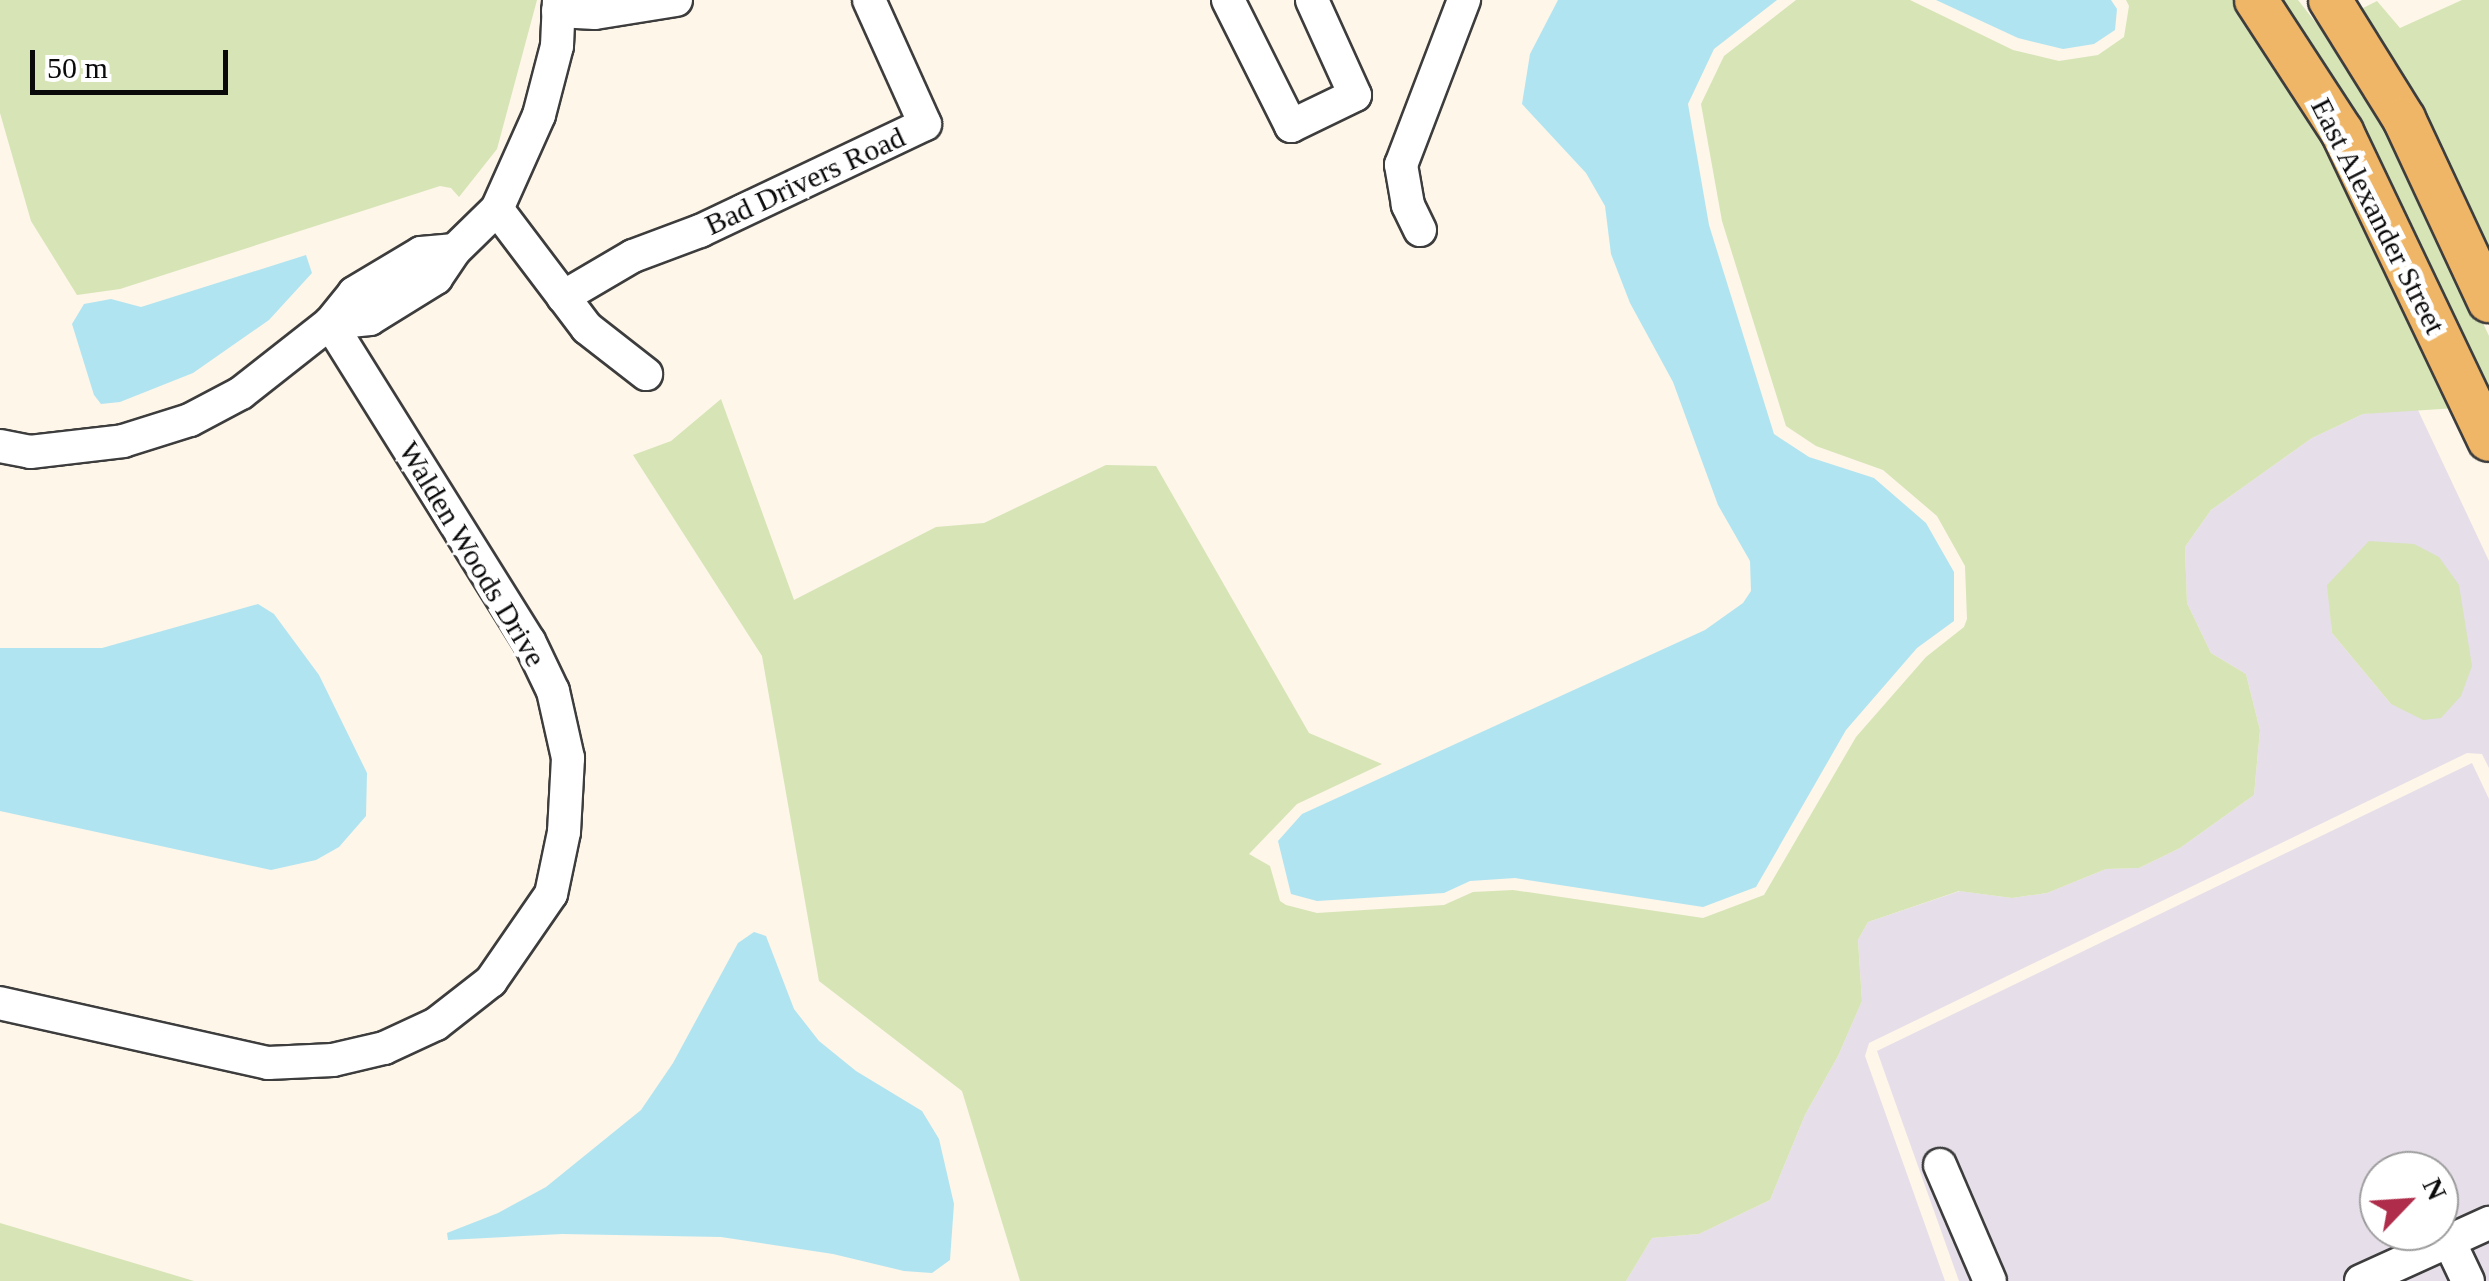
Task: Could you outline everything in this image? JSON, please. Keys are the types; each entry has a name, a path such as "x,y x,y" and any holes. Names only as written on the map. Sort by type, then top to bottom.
{"main road":[{"name":"East Alexander Street","path":"2256,0 2342,132 2489,440"},
{"name":"East Alexander Street","path":"2330,0 2404,119 2489,300"}],"street":[{"path":"0,446 30,452 123,441 190,420 242,393 330,324 354,293 421,254 455,250 497,209 539,114 557,46 558,6 595,13 676,0"},
{"name":"Bad Drivers Road","path":"563,297 633,256 700,232 925,124 870,0"},
{"path":"1228,0 1291,126 1355,95 1312,0"},
{"path":"1420,230 1408,205 1401,165 1464,0"},
{"path":"497,209 586,328 646,374"},
{"name":"Walden Woods Drive","path":"0,1004 268,1063 333,1060 384,1048 436,1024 492,980 551,894 564,832 568,758 553,691 530,641 330,324"},
{"path":"1940,1165 1990,1281"},
{"path":"2459,1236 2489,1223"},
{"path":"2361,1281 2427,1251"},
{"path":"2454,1251 2468,1281"}],"shaded area":[{"path":"2417,408 2489,561 2489,768 2482,754 2467,753 1869,1043 1865,1056 1945,1281 1626,1281 1652,1238 1699,1234 1770,1200 1805,1115 1838,1056 1862,1001 1858,940 1868,922 1960,891 2012,898 2047,893 2106,869 2139,868 2180,848 2254,795 2260,730 2246,674 2211,653 2187,603 2185,547 2211,510 2312,438 2363,414","holes":["2328,585 2391,704 2332,633"]},
{"path":"2472,763 2489,799 2489,1281 1959,1281 1877,1051"}],"green space":[{"path":"0,0 537,0 497,149 459,197 451,188 440,186 120,289 77,295 31,221 0,113"},
{"path":"1796,0 1910,0 2013,50 2059,61 2098,55 2124,37 2129,6 2126,0 2238,0 2329,139 2457,408 2363,414 2312,438 2211,510 2185,547 2187,603 2211,653 2246,674 2260,730 2254,795 2180,848 2139,868 2106,869 2047,893 2012,898 1959,891 1868,922 1858,940 1862,1001 1838,1056 1805,1115 1770,1200 1699,1234 1652,1238 1626,1281 1020,1281 962,1091 819,981 762,656 633,455 671,441 721,399 794,600 936,527 984,523 1106,465 1156,466 1309,733 1382,764 1297,804 1249,854 1270,866 1280,901 1286,905 1317,913 1444,905 1473,892 1513,890 1703,918 1764,895 1856,737 1926,657 1964,627 1967,619 1965,566 1937,516 1883,470 1816,446 1786,426 1722,221 1701,104 1724,56"},
{"path":"2274,0 2298,0 2320,28 2327,25 2390,126 2489,336 2489,404"},
{"path":"2462,0 2489,0 2489,265 2355,12 2377,1 2400,28"},
{"path":"2369,541 2414,544 2439,557 2459,585 2472,666 2461,696 2441,718 2423,720 2391,704 2332,633 2327,585"},
{"path":"0,1223 194,1281 0,1281"}],"water":[{"path":"1558,0 1777,0 1714,49 1688,104 1709,225 1774,434 1809,457 1874,478 1926,523 1954,572 1954,621 1917,648 1846,730 1756,887 1703,907 1515,878 1470,881 1444,893 1317,901 1291,894 1278,841 1302,814 1705,630 1743,603 1751,591 1750,561 1718,505 1673,382 1630,303 1611,254 1605,206 1586,173 1522,104 1530,54"},
{"path":"1936,0 2111,0 2117,9 2115,30 2094,44 2063,49 2018,38"},
{"path":"306,255 312,273 269,320 193,373 120,402 101,404 94,395 72,324 84,304 111,299 141,307"},
{"path":"258,604 274,614 319,675 367,773 366,816 339,847 316,860 271,870 0,811 0,648 102,648"},
{"path":"754,932 766,936 794,1009 819,1041 856,1071 922,1111 939,1139 954,1204 950,1260 932,1273 904,1271 833,1254 721,1237 562,1234 448,1240 447,1233 498,1213 546,1187 641,1110 673,1063 738,943"}]}
